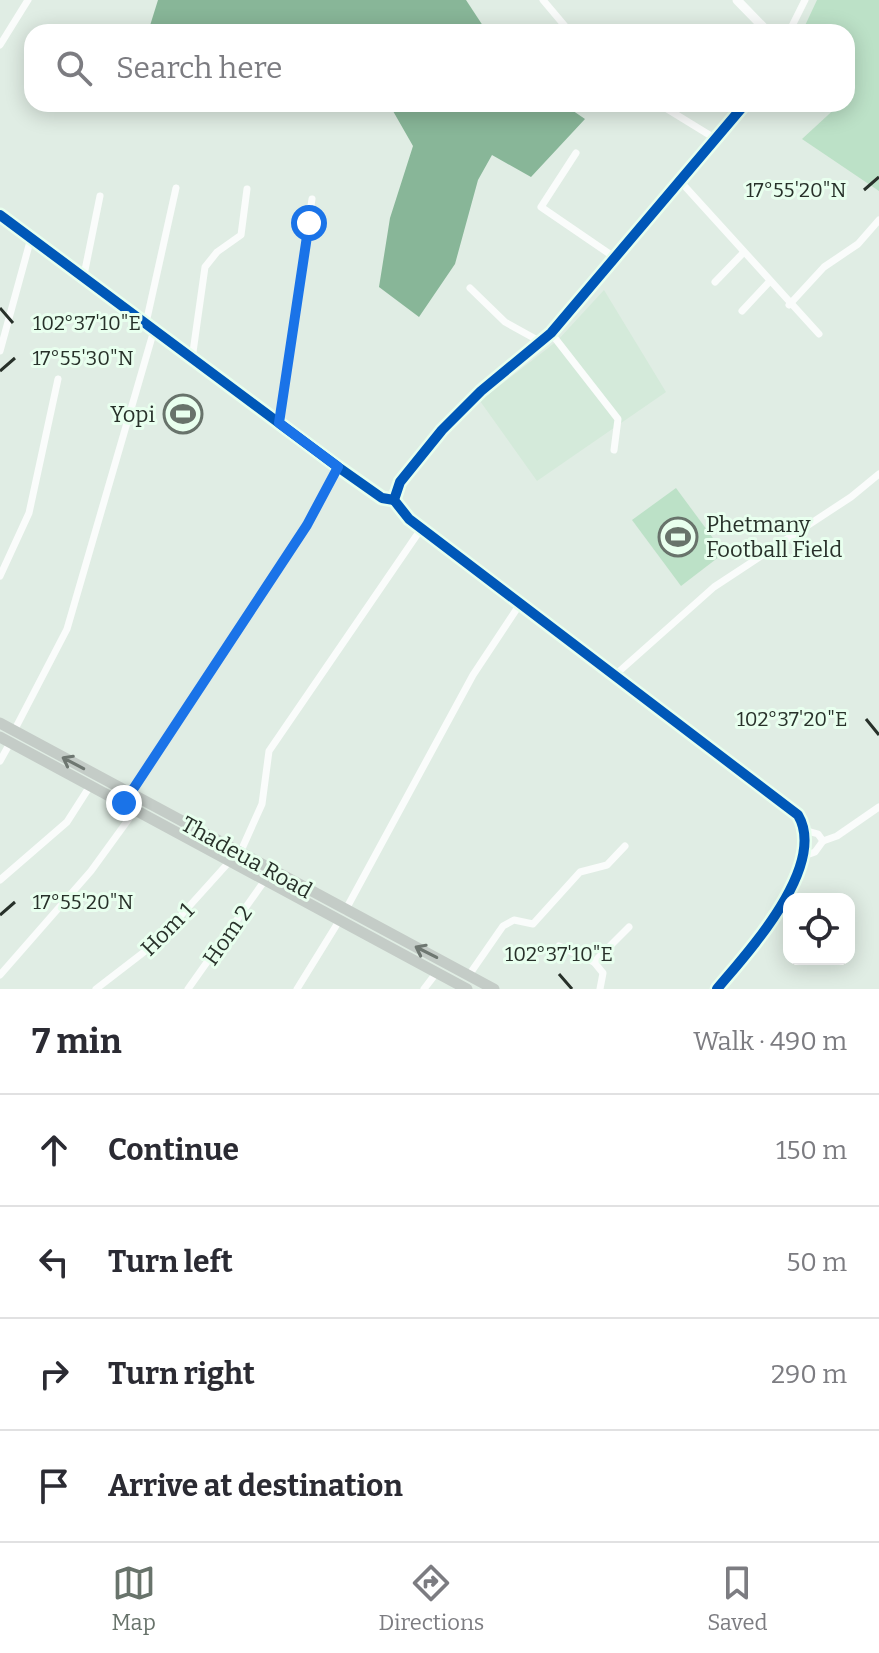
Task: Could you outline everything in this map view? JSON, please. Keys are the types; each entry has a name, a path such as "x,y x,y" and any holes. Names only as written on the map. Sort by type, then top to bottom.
{"main road":[{"name":"Thadeua Road","path":"0,723 8,737 90,786 127,798 136,809 235,857 265,880 494,989"},
{"name":"Thadeua Road","path":"8,737 235,857 467,989"}],"street":[{"path":"0,45 28,0"},
{"path":"543,0 563,24"},
{"path":"737,0 760,24"},
{"path":"793,24 805,0"},
{"path":"672,112 716,139"},
{"path":"394,500 400,482 442,430 481,391 551,333 738,112"},
{"path":"576,153 541,207 614,257"},
{"path":"680,181 789,305 819,334"},
{"path":"146,323 176,188"},
{"path":"192,359 205,267 217,252 241,235 247,189"},
{"path":"84,275 100,196"},
{"path":"279,423 312,199"},
{"path":"0,215 338,467 382,498 394,500 402,513 421,529 798,815 804,830 801,857 783,904 717,989"},
{"path":"789,305 824,267 858,244 879,220"},
{"path":"0,351 31,238"},
{"path":"715,282 743,253"},
{"path":"742,311 769,282"},
{"path":"470,288 505,322 541,342"},
{"path":"0,761 8,737 67,629 154,330"},
{"path":"551,333 618,419 614,450"},
{"path":"0,576 29,513 58,379"},
{"path":"127,798 307,525 338,467"},
{"path":"614,676 714,587 851,497 879,474"},
{"name":"Hom 1","path":"96,989 157,942 235,857 262,804 269,751 421,529"},
{"path":"297,989 342,916 473,675 520,604"},
{"path":"0,880 67,822 90,786"},
{"path":"801,857 815,852 823,841 837,836 879,807"},
{"path":"0,975 91,871 136,809"},
{"path":"804,830 818,834 823,841"},
{"path":"469,975 503,926 514,920 533,924 580,872 607,865 625,846"},
{"name":"Hom 2","path":"188,989 265,880"},
{"path":"594,962 629,927"},
{"path":"559,946 594,962 603,973 600,989"},
{"path":"424,989 437,972"}],"shaded area":[{"path":"158,0 466,0 482,24 150,24"},
{"path":"817,0 879,0 879,191 802,139 831,112 855,112 855,24 806,24"},
{"path":"394,112 575,112 585,119 531,177 492,155 478,180 455,264 419,317 379,287 390,218 413,146"},
{"path":"604,290 666,392 537,481 480,401 557,341"},
{"name":"Phetmany Football Field","path":"676,488 724,553 681,586 632,520"}],"cycle path":[{"path":"717,989 764,932 793,883 802,859 804,836 798,815 409,519 394,500 400,482 442,430 481,391 551,333 738,112"},
{"path":"0,215 338,467 382,498 394,500"}],"place":[{"name":"Yopi","path":"183,414"},
{"name":"Phetmany Football Field","path":"678,537"}],"route":[{"path":"124,803 307,525 338,467 279,423 309,223"}]}
